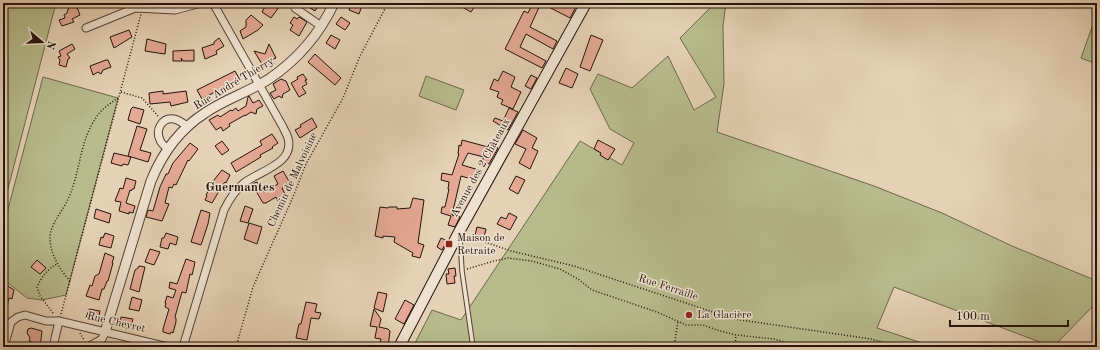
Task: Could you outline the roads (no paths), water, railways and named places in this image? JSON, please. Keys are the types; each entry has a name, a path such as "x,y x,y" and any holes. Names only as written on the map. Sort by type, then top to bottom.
{"main road":[{"name":"Avenue des 2 Châteaux","path":"400,347 459,232 586,3"}],"street":[{"path":"86,28 135,8 143,7 158,10 175,10 201,3"},
{"path":"183,347 228,200 243,183 281,161 288,148 288,138 283,127 213,3"},
{"name":"Rue André Thierry","path":"105,332 151,181 157,166 168,149 188,126 205,112 259,85 282,70 294,59 321,26 334,3"},
{"path":"294,8 321,26"},
{"path":"168,149 160,141 158,133 163,122 169,119 174,119 188,126"},
{"name":"Rue Chevret","path":"4,347 11,322 18,317 25,316 46,321 59,321 168,347"},
{"path":"53,347 59,321"},
{"path":"88,347 102,339 105,332"}],"lane":[{"path":"459,232 462,271 473,347"}],"place":[{"name":"Maison de Retraite","path":"449,244"},
{"name":"La Glacière","path":"689,315"}],"district":[{"name":"Guermantes","path":"240,187"}]}
